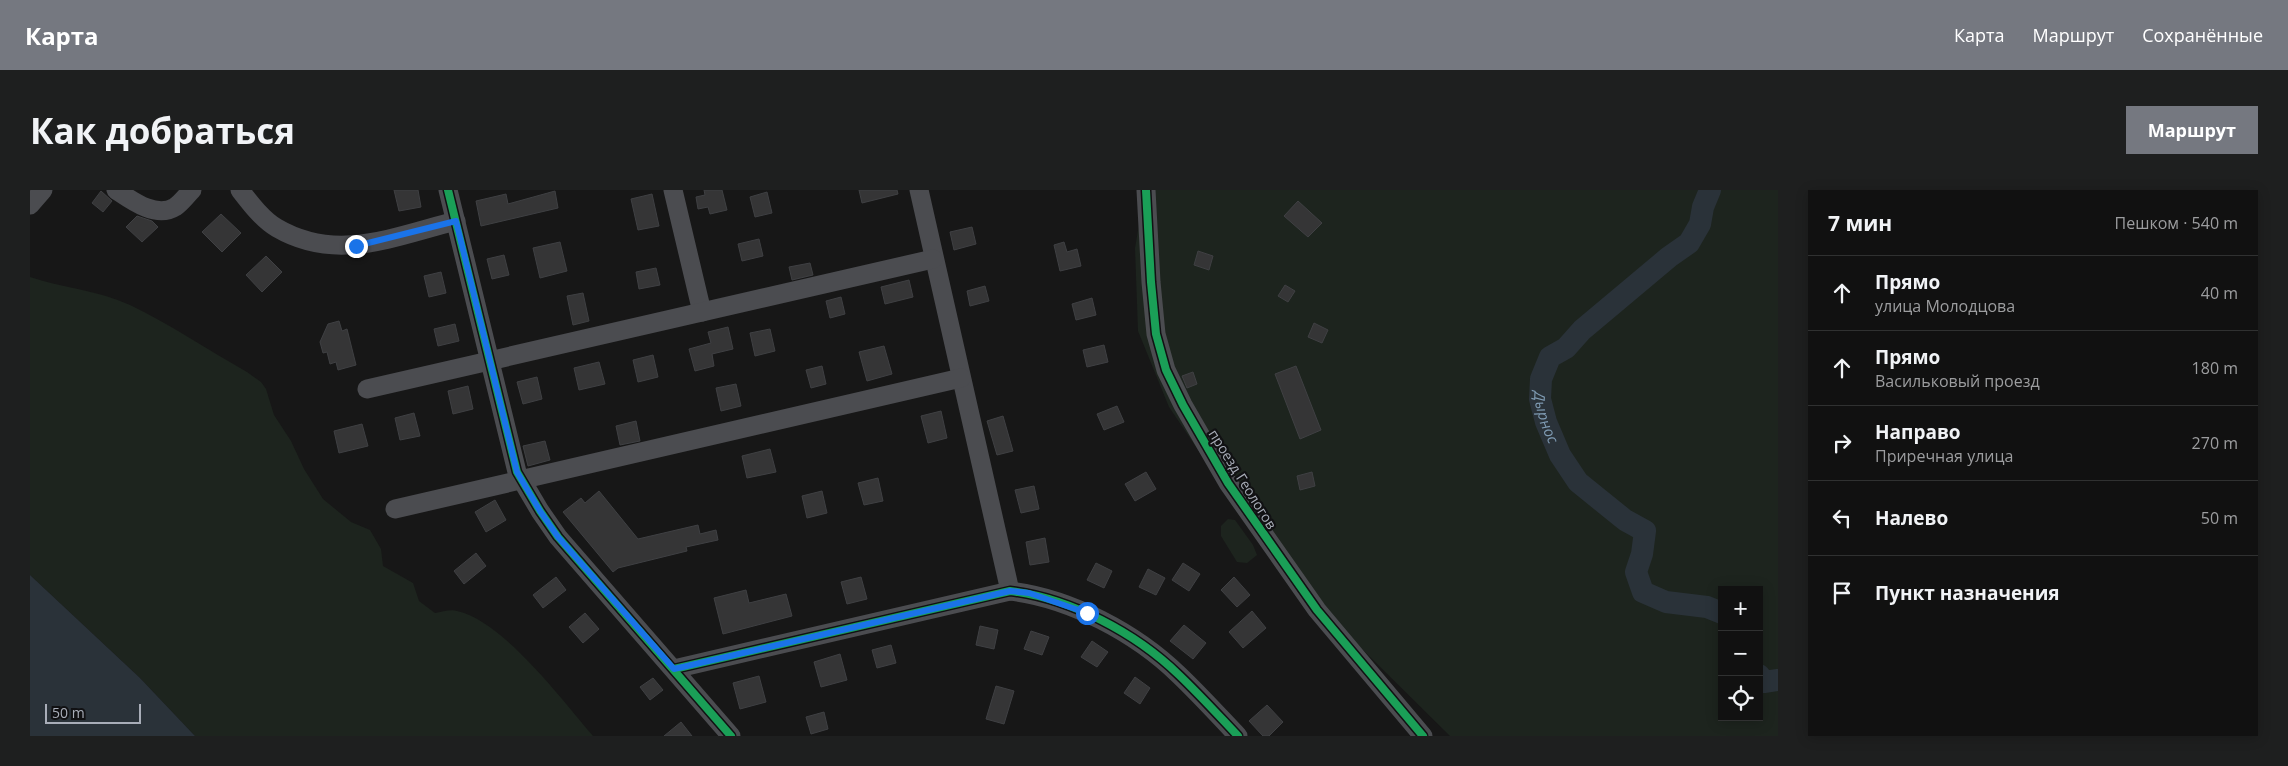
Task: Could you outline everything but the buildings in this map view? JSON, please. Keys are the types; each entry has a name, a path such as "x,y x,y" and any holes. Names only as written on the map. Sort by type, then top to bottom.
{"street":[{"path":"30,205 43,190"},
{"path":"116,190 134,202 153,209 168,211 176,206 192,190"},
{"path":"240,190 276,228 309,242 332,247 356,246 456,221"},
{"path":"448,190 517,472 558,537 731,736"},
{"path":"673,190 702,312"},
{"path":"919,190 1010,591"},
{"name":"проезд Геологов","path":"1146,190 1150,273 1156,334 1166,370 1183,405 1228,483 1316,610 1423,736"},
{"path":"367,389 933,258"},
{"path":"395,509 961,378"},
{"path":"674,669 1010,591 1044,598 1087,613 1128,636 1178,674 1238,736"}],"shaded area":[{"path":"1141,190 1778,190 1778,736 1450,736 1274,562 1169,407 1138,331 1135,248 1141,213"},
{"path":"30,277 93,292 130,305 174,329 261,382 266,389 274,415 291,441 304,469 323,499 351,522 370,530 381,549 383,566 413,583 419,601 435,613 449,610 457,611 475,618 512,645 548,683 593,736 195,736 140,678 30,575"},
{"path":"1228,519 1235,520 1253,545 1257,555 1247,563 1237,562 1221,536 1221,526"},
{"path":"30,575 140,678 195,736 30,736"}],"waterway":[{"name":"Дырнос","path":"1710,190 1703,207 1700,224 1689,243 1669,257 1582,330 1566,348 1550,357 1541,379 1540,399 1546,422 1560,455 1578,482 1625,520 1645,531 1642,554 1636,572 1643,592 1666,602 1707,607 1718,611"},
{"name":"Дырнос","path":"1760,676 1764,682 1778,680"}],"cycle path":[{"path":"448,190 517,472 558,537 731,736"},
{"path":"1146,190 1156,334 1166,370 1183,405 1228,483 1317,610 1423,736"},
{"path":"674,669 1010,591 1056,601 1079,610 1101,620 1143,645 1179,675 1238,736"}],"route":[{"path":"356,246 456,221 517,472 558,537 674,669 1010,591 1029,593 1087,613"}]}
